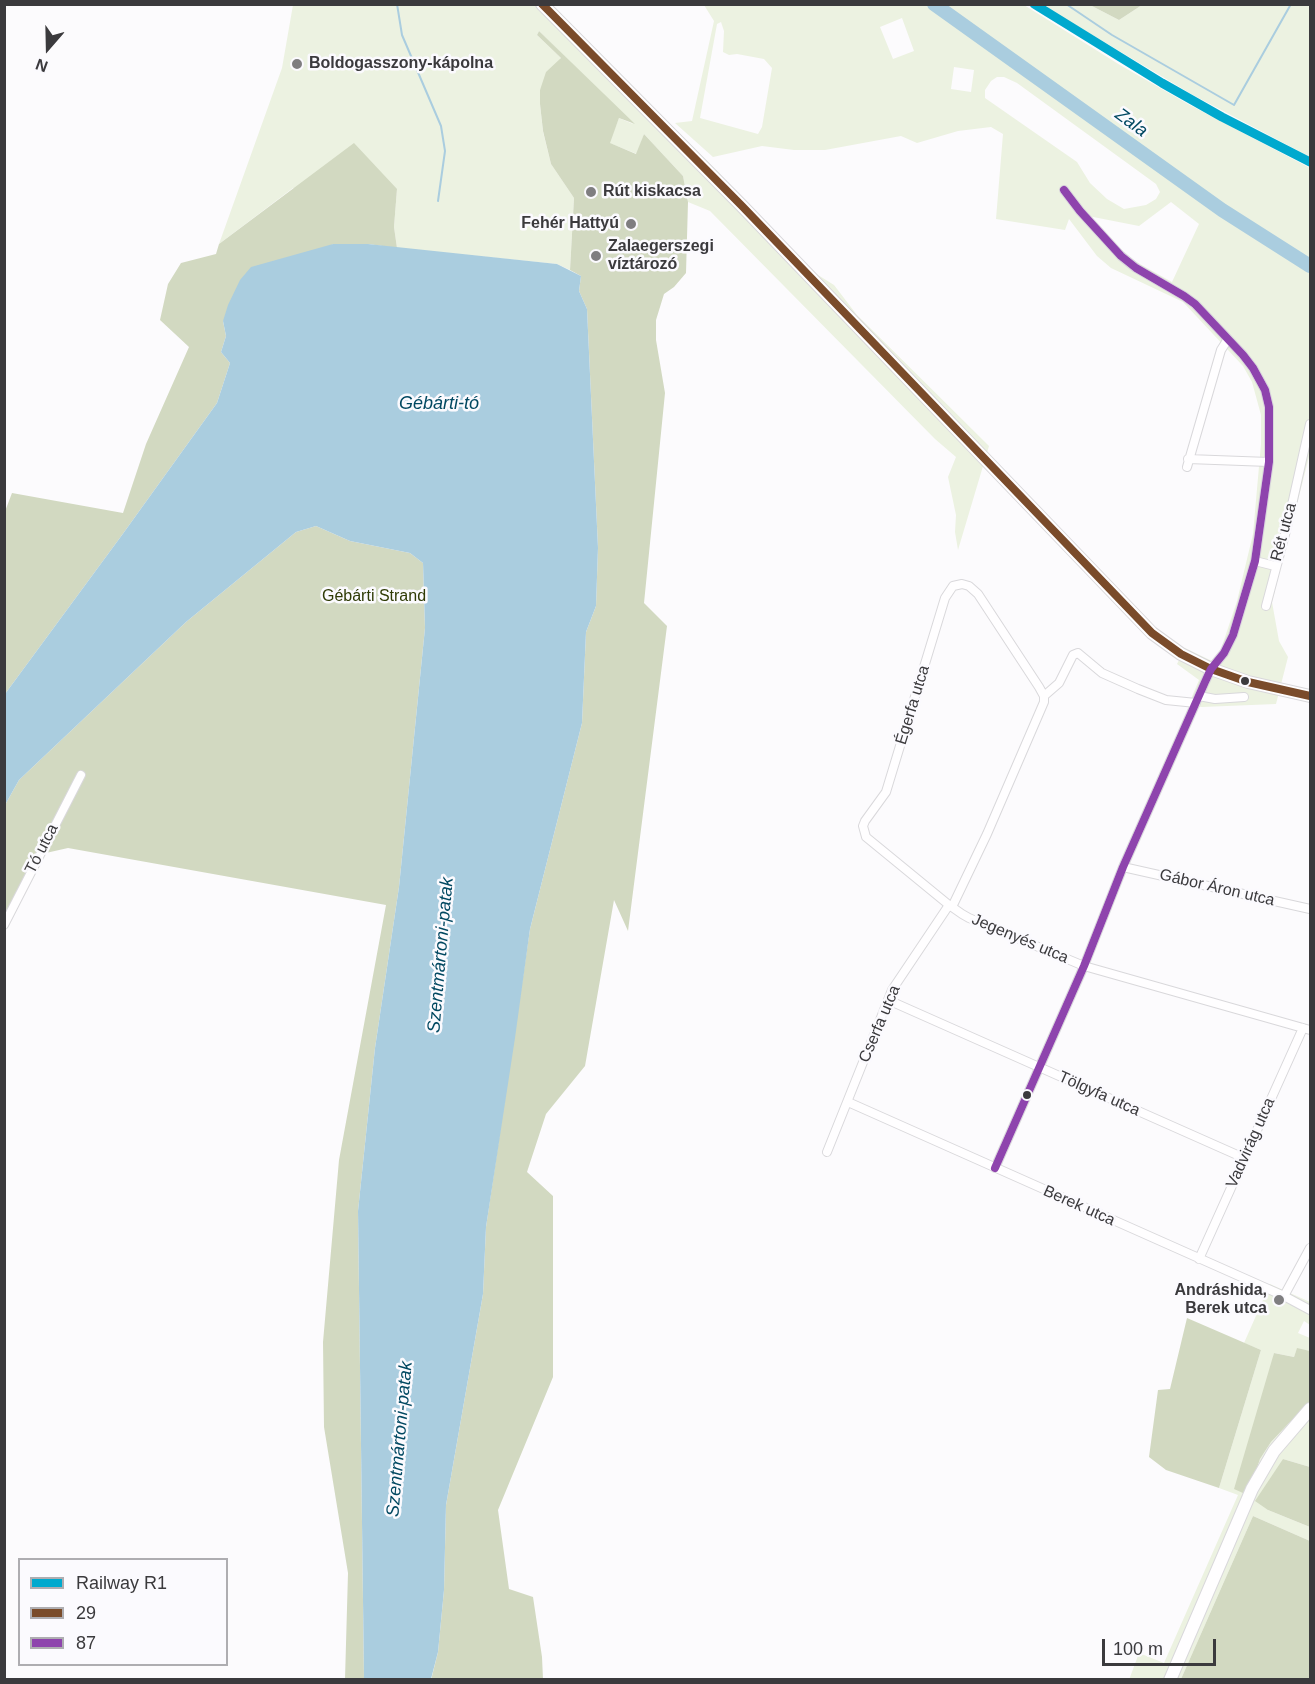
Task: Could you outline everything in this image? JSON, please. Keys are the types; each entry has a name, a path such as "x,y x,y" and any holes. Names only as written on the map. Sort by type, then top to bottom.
{"main road":[{"path":"542,4 662,124 1144,626 1166,644 1211,669 1248,682 1311,696"},
{"path":"1170,1680 1252,1489 1274,1450 1311,1409"}],"street":[{"path":"995,1168 1084,966 1123,867 1197,699 1211,669 1224,653 1233,635 1255,561 1269,462 1269,407 1264,390 1253,368 1195,304 1136,268 1121,256 1064,190"},
{"path":"1228,339 1221,350 1187,463 1269,462"},
{"name":"Rét utca","path":"1266,606 1311,424"},
{"path":"1255,561 1275,566"},
{"name":"Égerfa utca","path":"864,826 866,817 886,792 945,598 950,589 958,584 969,586 978,594 1044,696"},
{"name":"Cserfa utca","path":"827,1152 888,1000 897,983 950,906 1041,711 1044,696 1059,683 1073,655 1078,653 1107,675 1166,700 1197,699"},
{"path":"1197,699 1244,697"},
{"name":"Tó utca","path":"4,925 81,775"},
{"name":"Jegenyés utca","path":"864,826 869,841 950,906 969,918 1084,966 1307,1029"},
{"name":"Gábor Áron utca","path":"1123,867 1311,909"},
{"name":"Tölgyfa utca","path":"888,1000 1244,1158"},
{"name":"Vadvirág utca","path":"1199,1258 1244,1158 1307,1029"},
{"name":"Berek utca","path":"848,1102 1311,1310"},
{"path":"1284,1296 1311,1248"}],"green space":[{"path":"293,5 552,5 718,172 810,270 834,285 857,315 989,446 958,550 955,532 956,515 948,477 956,457 935,439 710,211 688,202 683,176 644,134 637,154 609,143 619,118 633,124 539,31 537,35 561,58 540,90 540,104 543,132 551,164 574,198 570,270 557,264 397,248 394,227 397,189 293,188 219,244 282,68"},
{"path":"704,5 1024,5 1188,104 1310,168 1310,453 1272,602 1279,641 1288,657 1276,704 1188,706 1199,680 1177,664 1185,648 1212,661 1219,655 1237,601 1253,534 1261,444 1261,415 1252,382 1243,366 1183,302 1111,268 1097,256 1069,219 1065,230 996,219 1003,134 991,127 958,131 917,143 901,136 825,150 794,150 762,146 713,157 675,123 692,121 714,21","holes":["902,18 914,51 893,59 880,27","721,22 724,31 723,52 729,55 737,54 764,59 772,68 762,127 758,134 700,118 717,24","954,67 974,70 971,92 951,89","997,77 1004,77 1017,83 1156,184 1160,192 1156,199 1146,205 1124,209 1107,199 1090,183 1077,162 985,98 985,90","1171,202 1199,224 1172,282 1122,254 1088,216 1139,226"]},
{"path":"1042,5 1090,5 1119,20 1142,5 1310,5 1310,157 1193,95"},
{"path":"1090,5 1142,5 1119,20"},
{"path":"539,31 635,124 619,118 610,143 636,154 644,134 683,176 688,202 686,273 674,287 664,294 656,320 656,340 665,393 644,603 667,626 628,931 614,900 585,1066 546,1114 527,1172 553,1196 553,1377 498,1510 509,1589 533,1597 543,1679 431,1680 438,1652 444,1590 446,1505 483,1294 486,1227 530,929 582,723 586,632 596,606 598,548 587,309 579,291 581,276 570,270 574,198 551,164 543,131 540,104 540,90 546,72 561,58 537,35"},
{"path":"354,143 397,189 394,227 397,248 368,244 333,244 223,321 226,336 221,352 230,363 217,403 5,694 4,514 12,493 123,513 146,444 189,347 160,320 168,284 181,263 216,254 219,244"},
{"name":"Gébárti Strand","path":"316,526 350,541 410,553 423,563 425,628 399,887 375,1048 358,1211 364,1679 345,1679 348,1573 324,1427 323,1342 339,1160 386,905 68,848 37,855 5,914 5,805 19,780 186,622 296,532"},
{"path":"1270,1284 1310,1302 1310,1325 1304,1321 1298,1333 1310,1338 1310,1351 1297,1349 1294,1357 1274,1353 1255,1474 1260,1459 1271,1442 1310,1401 1310,1467 1283,1459 1268,1510 1310,1527 1310,1541 1253,1516 1181,1679 1129,1680 1139,1653 1164,1663 1238,1495 1219,1488 1261,1350 1244,1343"},
{"path":"1187,1318 1261,1350 1219,1488 1166,1470 1149,1457 1158,1390 1170,1389"},
{"path":"1297,1348 1310,1351 1310,1401 1271,1442 1243,1493 1234,1489 1274,1353 1294,1357"},
{"path":"1283,1459 1310,1467 1310,1527 1268,1510 1255,1501"},
{"path":"1253,1516 1310,1541 1310,1679 1181,1679"}],"water":[{"name":"Gébárti-tó","path":"333,244 368,244 557,264 581,276 579,291 587,309 598,548 596,606 586,632 582,723 530,929 486,1227 483,1294 446,1505 444,1590 438,1652 431,1679 364,1679 358,1211 375,1048 399,887 425,628 423,563 410,553 350,541 316,526 296,532 186,622 19,780 5,805 5,694 217,403 230,363 221,352 226,336 223,321 240,280 251,267"}],"waterway":[{"name":"Szentmártoni-patak","path":"397,4 402,35 441,126 445,151 438,201"},
{"name":"Zala","path":"934,4 1222,210 1310,266"},
{"path":"1066,4 1112,35 1234,105 1291,4"}],"rail line":[{"name":"R1","path":"1034,4 1162,83 1310,162"}],"transit line":[{"name":"29","path":"542,4 742,206 1152,633 1181,654 1211,669 1248,682 1310,696"},
{"name":"87","path":"995,1168 1084,966 1123,867 1205,682 1233,635 1255,561 1269,462 1269,407 1265,390 1253,368 1195,304 1136,268 1121,256 1064,190"}],"place":[{"name":"Boldogasszony-kápolna","path":"297,64"},
{"name":"Rút kiskacsa","path":"591,192"},
{"name":"Fehér Hattyú","path":"631,224"},
{"name":"Zalaegerszegi víztározó","path":"596,256"},
{"name":"Andráshida, Berek utca","path":"1279,1300"}]}
